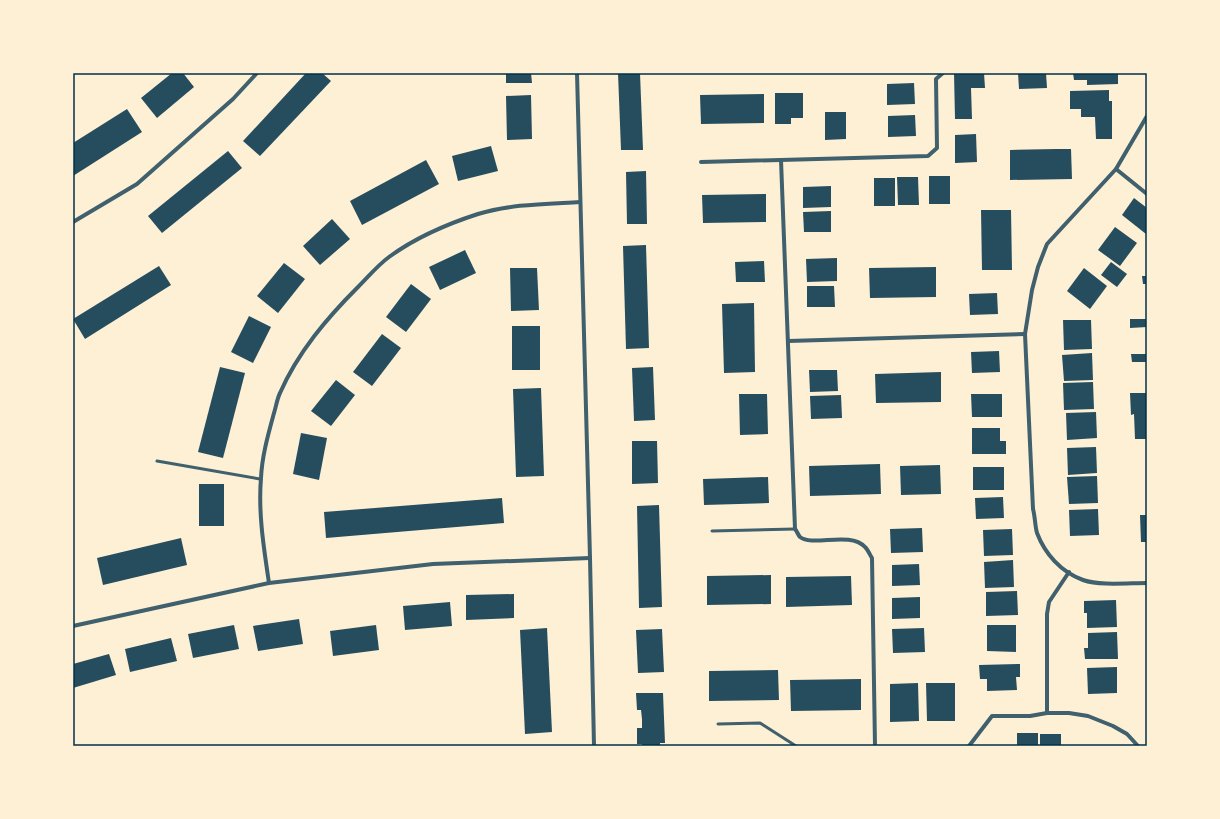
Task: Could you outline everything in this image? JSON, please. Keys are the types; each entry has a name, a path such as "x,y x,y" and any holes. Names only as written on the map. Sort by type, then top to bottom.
{"street":[{"path":"73,222 137,184 233,99 257,73"},
{"path":"577,73 594,746"},
{"path":"701,162 928,156 937,148 936,79 943,73"},
{"path":"1147,116 1116,169 1047,244 1032,290 1025,334 1033,509 1037,532 1046,552 1056,563 1083,580 1102,583 1147,583"},
{"path":"781,160 795,529 800,536 807,540 856,541 865,547 872,558 875,746"},
{"path":"1116,169 1147,194"},
{"path":"269,583 262,537 260,479 266,441 280,394 301,355 322,326 344,301 388,258 419,239 479,214 517,206 580,202"},
{"path":"788,341 1025,334"},
{"path":"73,626 269,583 433,564 590,558"},
{"path":"1047,712 1047,614 1049,602 1069,572"},
{"path":"971,745 992,716 1030,716 1047,712 1088,716 1107,723 1127,734 1138,746"}],"lane":[{"path":"157,461 260,479"},
{"path":"712,531 795,529"},
{"path":"718,724 760,723 796,746"}],"building":[{"path":"172,73 183,73 194,87 157,118 141,98"},
{"path":"306,73 322,73 331,81 260,156 243,141"},
{"path":"506,73 531,73 532,83 506,83"},
{"path":"618,73 640,73 643,150 621,150"},
{"path":"954,73 984,73 985,88 971,88 972,119 955,119"},
{"path":"1018,73 1046,73 1047,88 1019,89"},
{"path":"1073,73 1118,73 1118,84 1087,85 1087,80 1074,80"},
{"path":"914,83 915,104 887,105 887,84"},
{"path":"1109,90 1109,101 1112,101 1112,139 1096,139 1095,117 1081,117 1081,109 1070,109 1070,91"},
{"path":"775,93 803,93 803,118 791,118 791,124 775,124"},
{"path":"764,94 764,123 701,124 700,95"},
{"path":"531,95 532,139 507,140 506,96"},
{"path":"127,109 142,132 73,176 73,143"},
{"path":"825,112 846,112 846,139 825,140"},
{"path":"915,115 916,136 888,137 888,116"},
{"path":"976,134 977,162 955,163 955,135"},
{"path":"491,146 498,171 458,181 452,156"},
{"path":"1071,149 1072,179 1010,180 1010,150"},
{"path":"228,151 242,168 162,233 148,216"},
{"path":"426,160 439,184 362,225 350,201"},
{"path":"646,171 647,224 627,224 626,172"},
{"path":"929,176 950,176 950,204 929,204"},
{"path":"897,177 918,177 919,205 898,205"},
{"path":"874,178 895,178 895,206 874,206"},
{"path":"831,186 831,207 803,208 803,187"},
{"path":"766,194 766,222 703,223 702,195"},
{"path":"1134,198 1147,208 1146,234 1122,215"},
{"path":"981,210 1011,210 1012,270 982,270"},
{"path":"831,211 831,232 804,232 803,212"},
{"path":"332,219 350,239 320,265 303,246"},
{"path":"1115,227 1137,243 1120,266 1098,250"},
{"path":"646,245 649,348 626,349 623,246"},
{"path":"465,250 476,273 440,290 429,267"},
{"path":"837,258 837,281 807,282 806,259"},
{"path":"764,261 765,282 736,282 735,262"},
{"path":"1111,262 1127,274 1117,287 1101,275"},
{"path":"284,263 305,279 278,313 257,296"},
{"path":"159,266 171,285 85,339 73,319"},
{"path":"936,267 936,297 870,298 869,268"},
{"path":"510,268 537,268 539,310 511,311"},
{"path":"1084,268 1107,286 1090,309 1067,291"},
{"path":"1142,276 1147,276 1147,284 1143,284"},
{"path":"411,284 431,299 406,332 386,317"},
{"path":"807,286 834,286 835,307 807,307"},
{"path":"997,293 998,314 970,315 969,294"},
{"path":"754,303 755,372 724,373 722,304"},
{"path":"249,316 271,327 253,363 231,352"},
{"path":"1130,319 1147,319 1147,327 1130,328"},
{"path":"1063,320 1091,320 1092,349 1064,350"},
{"path":"512,326 540,326 540,370 512,370"},
{"path":"382,334 401,348 372,386 353,372"},
{"path":"999,351 1000,372 972,373 971,352"},
{"path":"1092,353 1093,380 1064,381 1062,355"},
{"path":"1131,354 1147,354 1147,362 1132,362"},
{"path":"220,367 245,373 223,458 198,452"},
{"path":"653,367 655,420 634,421 632,368"},
{"path":"809,370 837,370 838,391 810,392"},
{"path":"941,372 941,402 876,403 875,374"},
{"path":"336,380 355,395 331,426 311,411"},
{"path":"1093,382 1094,409 1064,410 1063,383"},
{"path":"541,388 544,476 516,477 513,389"},
{"path":"1130,393 1147,393 1147,439 1135,439 1134,414 1131,415"},
{"path":"739,394 767,394 768,434 740,435"},
{"path":"971,394 1002,394 1002,417 972,417"},
{"path":"841,395 842,418 811,419 810,396"},
{"path":"1096,412 1097,438 1067,440 1066,413"},
{"path":"972,428 1000,428 1000,441 1006,441 1006,454 972,454"},
{"path":"301,433 327,438 319,480 293,474"},
{"path":"632,441 657,441 658,483 632,484"},
{"path":"1096,447 1097,473 1068,475 1067,448"},
{"path":"880,464 881,494 810,496 809,466"},
{"path":"940,465 941,494 901,495 900,466"},
{"path":"973,467 1004,467 1004,490 973,490"},
{"path":"1097,476 1098,503 1069,504 1067,477"},
{"path":"768,477 769,503 704,505 703,479"},
{"path":"199,484 224,484 224,526 199,526"},
{"path":"1003,497 1004,518 976,519 975,498"},
{"path":"502,498 504,523 326,538 324,512"},
{"path":"659,505 662,607 639,608 637,506"},
{"path":"1098,509 1099,535 1070,536 1069,510"},
{"path":"1140,515 1147,515 1147,542 1141,542"},
{"path":"922,528 923,552 891,553 890,529"},
{"path":"1012,529 1013,555 984,556 983,530"},
{"path":"181,538 187,565 103,585 97,558"},
{"path":"1013,560 1014,587 985,588 984,562"},
{"path":"919,564 920,585 892,586 892,565"},
{"path":"771,575 771,604 707,605 707,576"},
{"path":"851,576 852,605 786,607 786,577"},
{"path":"1017,591 1018,615 986,616 986,592"},
{"path":"514,594 514,618 466,620 466,595"},
{"path":"920,597 920,618 892,619 892,598"},
{"path":"1116,600 1117,627 1087,628 1087,613 1084,613 1084,601"},
{"path":"450,602 452,626 405,630 403,606"},
{"path":"299,619 303,644 258,651 253,626"},
{"path":"234,625 239,649 193,658 188,634"},
{"path":"376,625 379,650 333,656 330,631"},
{"path":"987,625 1016,625 1016,652 987,651"},
{"path":"547,628 552,732 525,734 520,630"},
{"path":"924,628 925,652 893,653 892,629"},
{"path":"662,629 664,672 638,673 636,630"},
{"path":"1117,632 1118,659 1085,659 1084,648 1088,648 1088,633"},
{"path":"171,638 177,661 130,672 125,649"},
{"path":"109,654 116,675 73,688 73,664"},
{"path":"1020,664 1020,677 1016,677 1017,690 987,691 987,679 980,679 979,665"},
{"path":"1117,667 1117,693 1088,694 1087,668"},
{"path":"778,670 779,700 709,701 709,671"},
{"path":"861,679 861,710 791,711 790,680"},
{"path":"918,683 919,721 890,722 890,684"},
{"path":"926,683 955,683 955,721 927,721"},
{"path":"636,693 663,693 665,743 660,743 660,746 642,746 642,744 637,744 637,728 642,728 642,719 641,710 637,710"},
{"path":"1017,733 1038,733 1038,746 1017,746"},
{"path":"1040,734 1061,734 1061,746 1040,746"}]}
